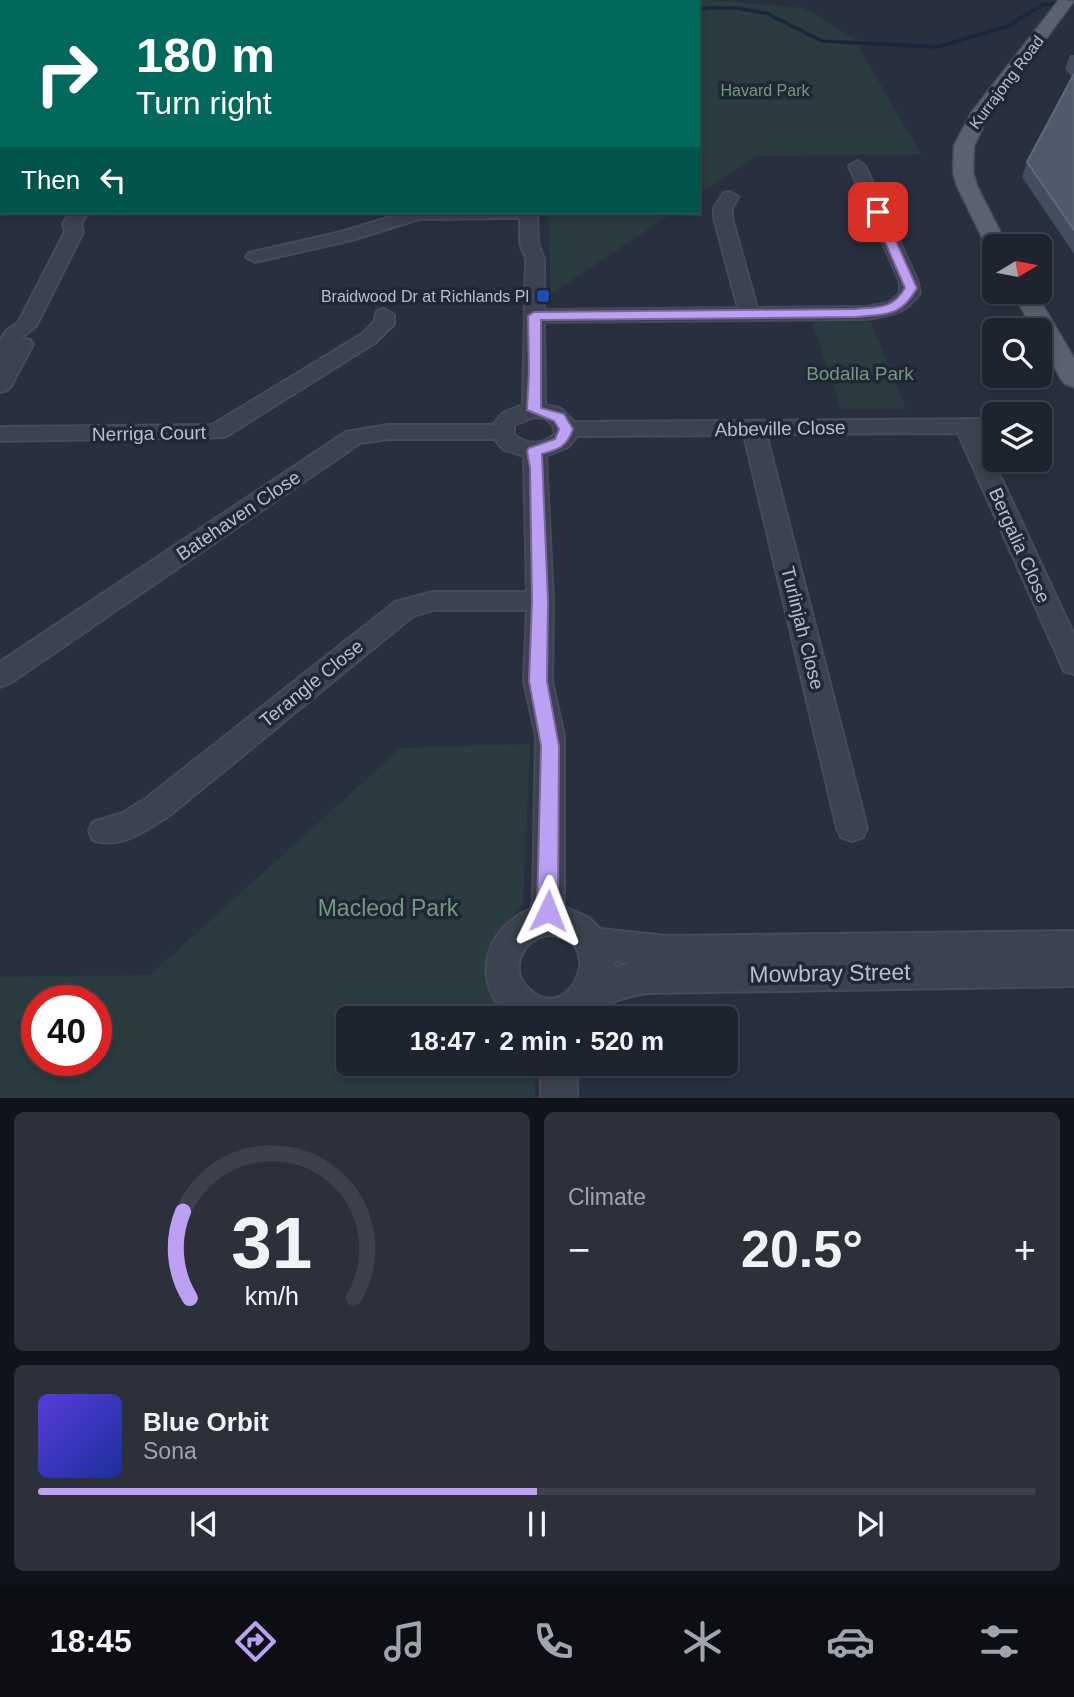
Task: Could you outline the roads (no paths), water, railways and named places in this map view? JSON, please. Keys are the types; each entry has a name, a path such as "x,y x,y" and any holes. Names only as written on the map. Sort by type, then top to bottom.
{"main road":[{"name":"Kurrajong Road","path":"991,234 967,186 963,172 964,146 978,117 1067,0"},
{"path":"1030,304 1074,379"}],"street":[{"path":"534,316 867,313 894,308 908,296 909,282 857,166"},
{"path":"730,197 723,208 723,218 749,314"},
{"path":"74,232 72,225 78,214"},
{"path":"0,386 26,336 26,326 74,232 85,225 91,214"},
{"path":"255,257 346,236 377,218 418,214"},
{"path":"529,214 529,243 535,259 534,410"},
{"name":"Nerriga Court","path":"0,434 217,432 369,338 384,324 383,315"},
{"path":"0,358 13,335 26,326"},
{"path":"534,410 559,418 566,429 561,441 554,446 535,451 516,447 504,438 502,432 507,419 524,411 534,410"},
{"name":"Bergalia Close","path":"966,426 1074,664"},
{"name":"Abbeville Close","path":"566,429 982,426"},
{"name":"Turlinjah Close","path":"754,429 852,828"},
{"name":"Batehaven Close","path":"0,676 354,437 388,432 502,432"},
{"path":"535,451 540,601 538,689 550,746 549,901 545,920"},
{"name":"Terangle Close","path":"104,831 131,824 159,806 404,609 433,601 540,601"},
{"path":"527,1006 510,993 503,978 502,962 511,940 529,924 545,920 572,925 592,943 597,955 599,969 596,983 589,995 574,1006"},
{"name":"Mowbray Street","path":"592,943 668,952 1074,946"},
{"name":"Mowbray Street","path":"589,995 619,981 648,977 1074,970"},
{"path":"559,1076 559,1098"}],"waterway":[{"path":"700,8 736,8 766,13 822,41 937,47 1008,26 1042,5 1074,3"}],"place":[{"name":"Braidwood Dr at Richlands Pl","path":"543,296"}],"park label":[{"name":"Havard Park","path":"765,90"},
{"name":"Bodalla Park","path":"860,373"},
{"name":"Macleod Park","path":"388,908"}]}
